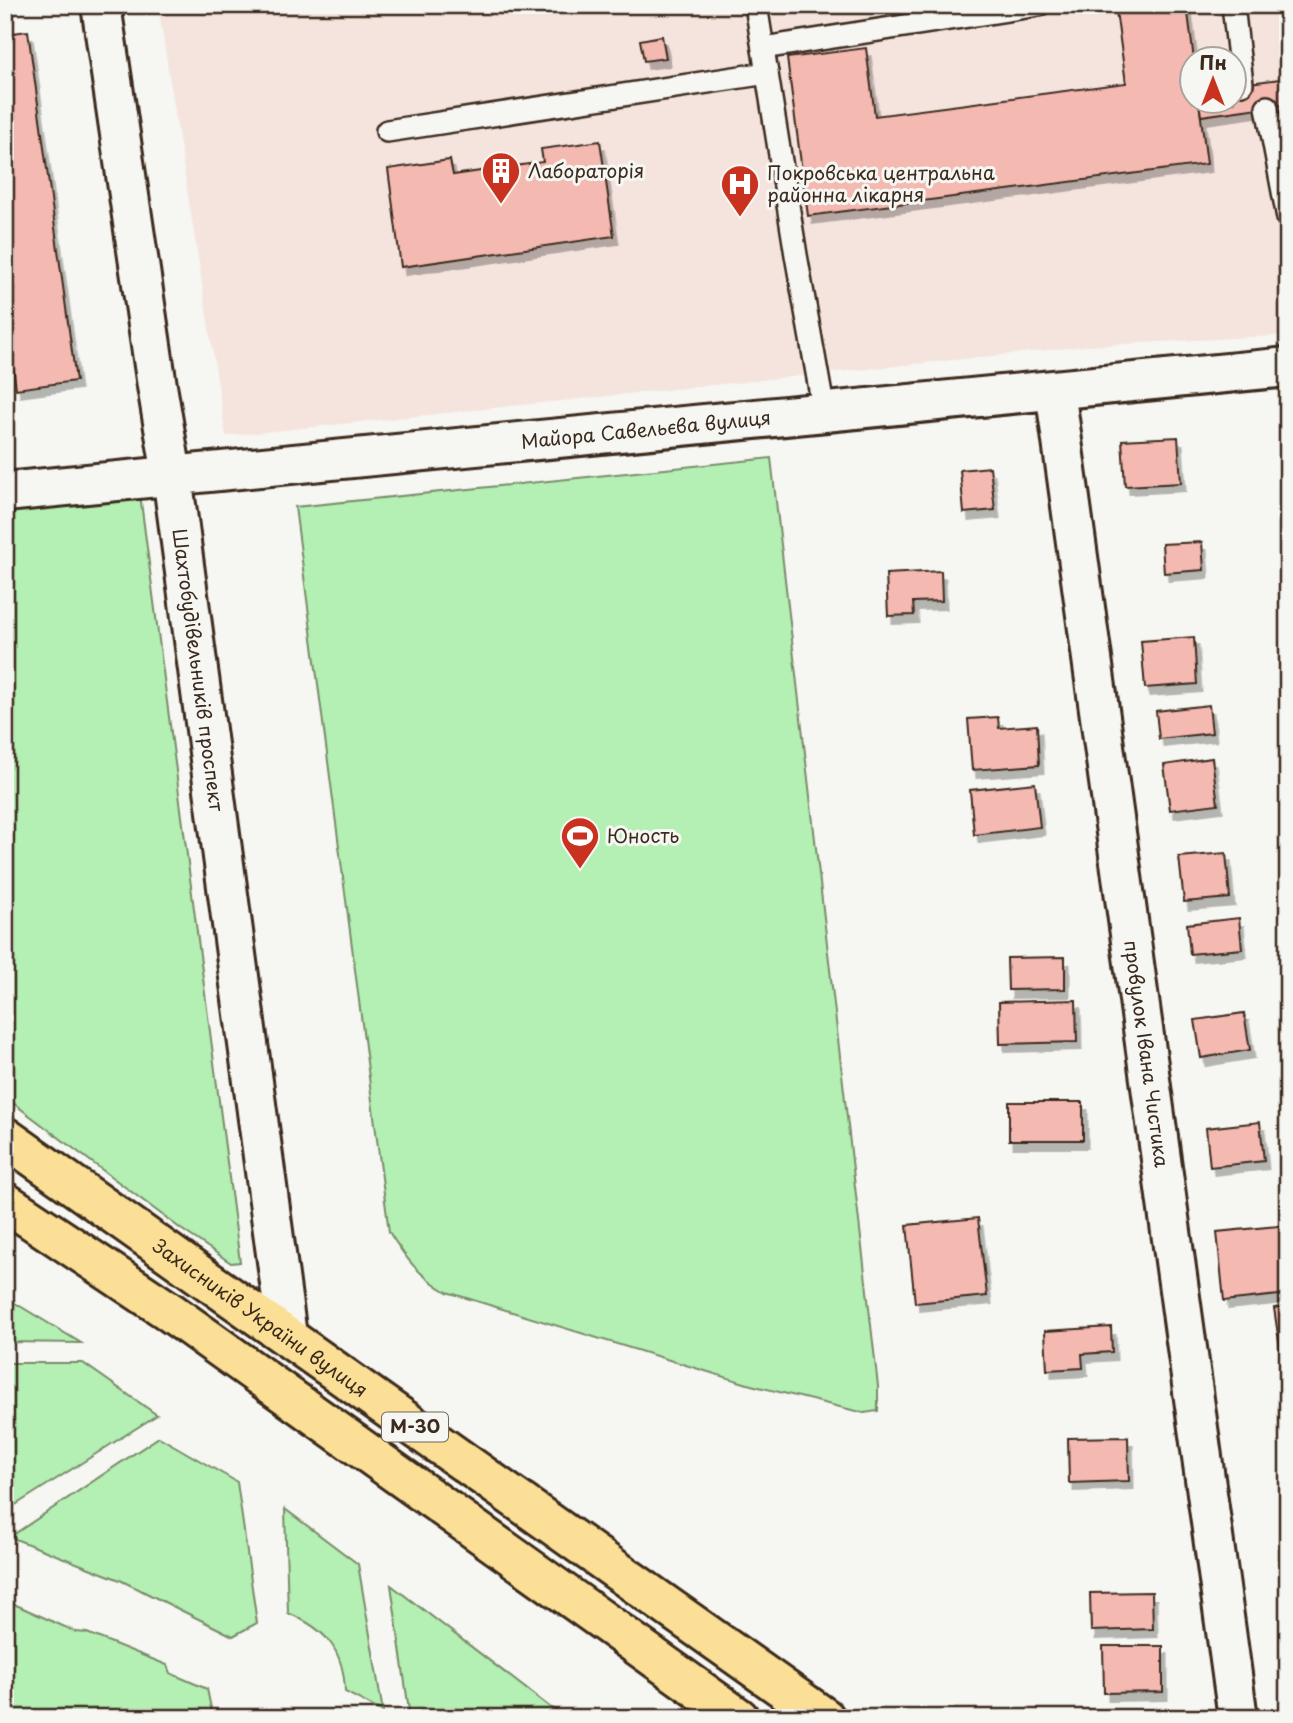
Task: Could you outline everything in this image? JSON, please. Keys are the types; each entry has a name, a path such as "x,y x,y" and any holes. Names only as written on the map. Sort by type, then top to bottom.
{"highway":[{"name":"Захисників України вулиця","path":"5,1137 825,1718"},
{"name":"М-30","path":"5,1202 180,1319 727,1714"}],"street":[{"name":"Шахтобудівельників проспект","path":"102,5 172,474 287,1336"},
{"name":"Майора Савельєва вулиця","path":"5,492 1288,367"},
{"name":"провулок Івана Чистика","path":"1055,390 1238,1718"}],"lane":[{"path":"756,5 824,412"},
{"path":"763,48 1039,5"},
{"path":"1233,5 1237,46"},
{"path":"387,131 768,73"},
{"path":"1267,107 1288,218"}],"shaded area":[{"name":"Покровська центральна районна лікарня","path":"158,5 1288,5 1288,335 1087,346 226,436"}],"green space":[{"name":"Юность","path":"771,458 878,1386 878,1411 864,1413 751,1385 447,1292 414,1266 389,1232 295,507"},
{"path":"138,479 240,1262 231,1263 181,1229 5,1097 5,492"},
{"path":"5,1297 81,1343 5,1342"},
{"path":"5,1363 83,1363 157,1415 6,1511 5,1518"},
{"path":"159,1437 237,1482 257,1623 233,1636 120,1580 10,1537"},
{"path":"285,1509 358,1564 383,1712 345,1692 341,1664 330,1643 313,1626 288,1613"},
{"path":"391,1585 564,1718 410,1718"},
{"path":"5,1600 76,1632 87,1633 167,1665 170,1673 207,1689 213,1718 5,1718"}],"building":[{"path":"1155,5 1187,5 1192,46 1178,46 1178,116 1201,116 1207,164 808,216 787,58 866,48 875,116 1126,83 1116,11"},
{"path":"28,31 76,381 16,389 5,307 5,34"},
{"path":"662,36 666,58 644,61 640,40"},
{"path":"1288,78 1288,104 1248,110 1248,83"},
{"name":"Лабораторія","path":"600,141 614,236 401,267 388,169 450,160 453,175 543,162 541,149"},
{"path":"1178,437 1181,483 1125,486 1122,440"},
{"path":"990,467 995,510 964,513 960,470"},
{"path":"1202,542 1204,570 1164,573 1162,544"},
{"path":"941,571 942,601 913,602 914,615 888,616 886,574"},
{"path":"1194,637 1197,684 1145,688 1141,641"},
{"path":"1209,705 1212,733 1159,739 1156,711"},
{"path":"998,717 999,728 1037,725 1039,765 972,770 968,719"},
{"path":"1212,758 1218,804 1170,810 1164,765"},
{"path":"1035,783 1040,827 974,835 970,790"},
{"path":"1226,853 1230,898 1184,902 1179,857"},
{"path":"1239,918 1242,949 1190,954 1187,924"},
{"path":"1065,957 1065,989 1008,990 1007,958"},
{"path":"1076,1000 1077,1042 1000,1044 999,1002"},
{"path":"1244,1013 1250,1050 1201,1058 1195,1020"},
{"path":"1009,1102 1083,1102 1083,1140 1009,1140"},
{"path":"1260,1122 1264,1161 1210,1167 1206,1128"},
{"path":"978,1218 987,1296 915,1303 907,1225"},
{"path":"1288,1225 1288,1294 1224,1301 1217,1232"},
{"path":"1288,1306 1288,1354 1281,1355 1274,1308"},
{"path":"1111,1327 1112,1352 1082,1354 1083,1368 1047,1370 1045,1331"},
{"path":"1128,1437 1129,1481 1069,1483 1068,1438"},
{"path":"1152,1592 1153,1629 1091,1631 1090,1593"},
{"path":"1288,1613 1288,1641 1283,1614"},
{"path":"1103,1646 1163,1646 1163,1692 1104,1693"}],"place":[{"name":"Лабораторія","path":"501,205"},
{"name":"Покровська центральна районна лікарня","path":"740,218"},
{"name":"Юность","path":"580,870"}]}
